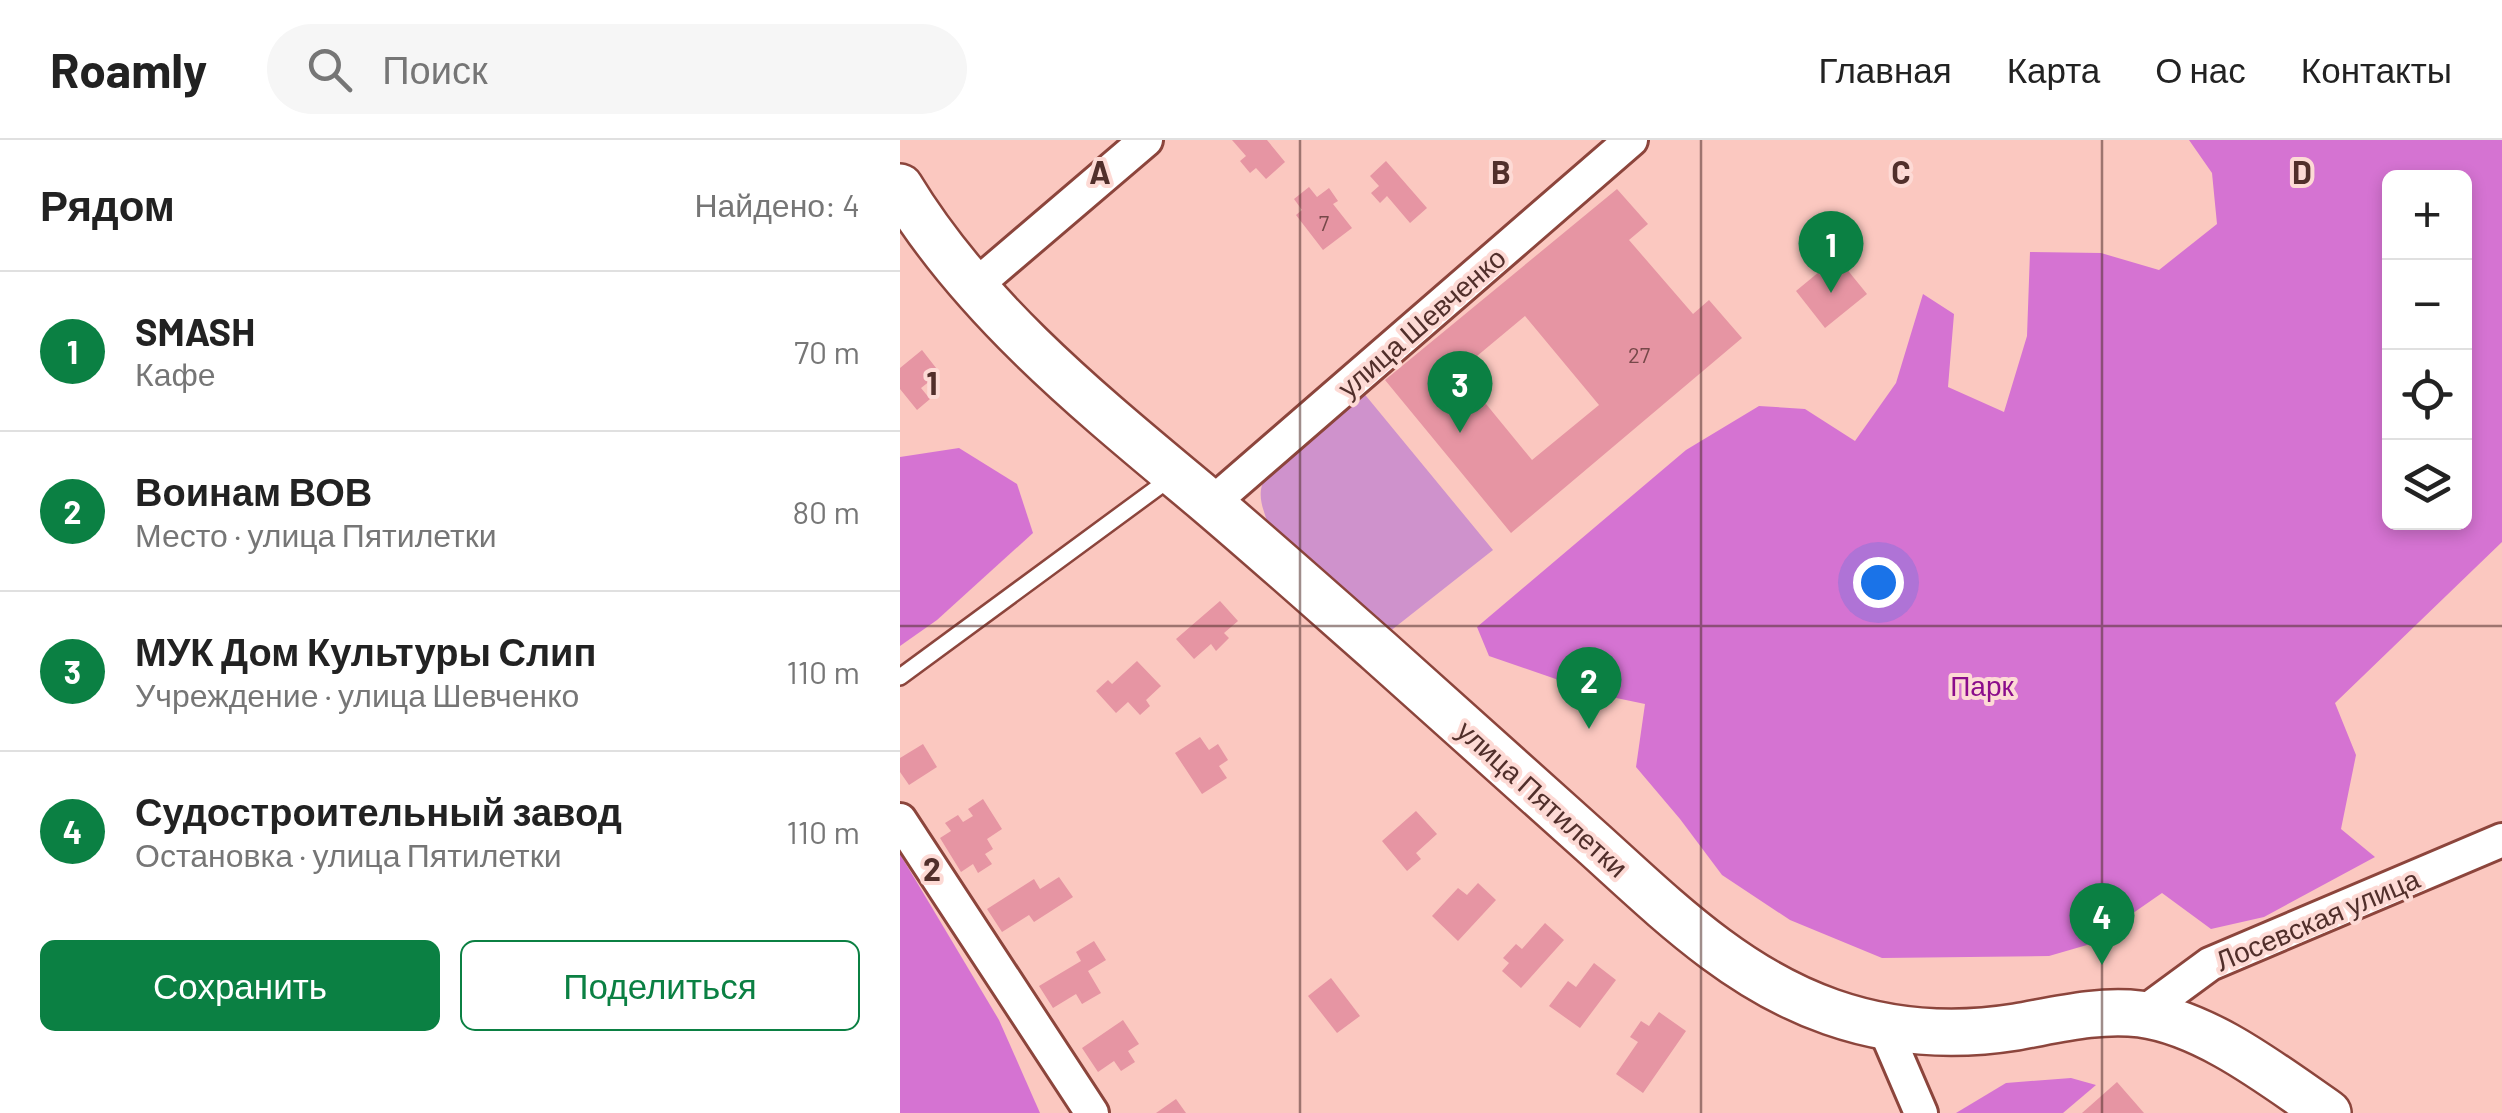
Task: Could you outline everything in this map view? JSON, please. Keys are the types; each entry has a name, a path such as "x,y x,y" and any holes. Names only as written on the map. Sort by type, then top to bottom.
{"main road":[{"name":"улица Пятилетки","path":"900,188 944,250 1050,363 1698,937 1764,984 1800,1001 1884,1027 1931,1032 1971,1032 2072,1016 2142,1014 2206,1037 2242,1056 2328,1113"}],"street":[{"path":"975,286 1146,140"},
{"name":"улица Шевченко","path":"1211,504 1631,140"},
{"path":"900,820 1092,1113"},
{"name":"Лосевская улица","path":"2142,1014 2210,964 2502,840"},
{"path":"1884,1027 1922,1113"}],"lane":[{"path":"900,677 1175,474"}],"shaded area":[{"path":"1362,391 1493,550 1389,632 1268,524 1261,500 1262,485 1277,462"}],"green space":[{"name":"Парк","path":"2189,140 2502,140 2502,542 2335,703 2356,755 2341,829 2375,857 2264,917 2211,929 2162,893 2087,945 2049,956 1882,958 1790,920 1722,875 1636,767 1645,704 1602,695 1489,656 1477,627 1686,450 1759,406 1805,409 1855,441 1896,383 1923,294 1954,314 1948,387 2004,412 2027,336 2030,252 2101,253 2159,270 2217,224 2212,173"},
{"path":"959,448 1017,484 1033,533 937,620 900,646 900,457"},
{"path":"900,854 999,1020 1040,1113 900,1113"},
{"path":"2071,1078 2096,1085 2063,1113 1956,1113 2006,1083"}],"building":[{"path":"1232,140 1267,140 1285,162 1266,179 1256,168 1250,173 1240,161 1246,156"},
{"path":"1386,161 1427,208 1410,223 1387,196 1380,203 1371,193 1379,186 1370,176"},
{"path":"1309,187 1317,197 1329,188 1338,201 1333,204 1352,228 1323,250 1296,215 1302,210 1294,199"},
{"path":"1617,189 1648,224 1629,240 1693,314 1709,300 1742,338 1511,533 1385,380","holes":["1525,316 1599,405 1532,460 1459,371"]},
{"path":"1837,257 1867,294 1825,328 1796,291"},
{"path":"922,350 940,373 921,388 930,399 917,410 900,389 900,368"},
{"path":"1220,601 1238,621 1224,633 1229,638 1216,651 1211,644 1194,659 1176,639"},
{"path":"1137,661 1161,686 1146,700 1150,706 1140,715 1128,702 1116,713 1096,691 1108,680 1112,684"},
{"path":"1200,737 1209,750 1218,744 1228,760 1219,766 1227,778 1202,794 1175,753"},
{"path":"923,744 937,767 909,785 900,772 900,758"},
{"path":"983,799 1002,829 987,839 993,849 985,854 992,864 978,873 973,864 961,872 940,838 951,831 945,823 958,815 963,822 973,816 968,809"},
{"path":"1416,811 1437,834 1416,853 1421,859 1407,871 1382,841"},
{"path":"1059,877 1073,897 1034,922 1029,915 1002,932 987,909 1034,879 1040,889"},
{"path":"1478,883 1496,900 1458,941 1432,916 1458,888 1467,895"},
{"path":"1545,923 1564,940 1521,988 1502,971 1509,963 1503,958 1516,944 1522,949"},
{"path":"1094,941 1106,960 1088,971 1101,993 1082,1004 1076,994 1053,1008 1039,986 1081,961 1076,952"},
{"path":"1594,963 1616,980 1580,1028 1549,1006 1568,981 1576,987"},
{"path":"1331,978 1360,1016 1337,1033 1308,996"},
{"path":"1659,1012 1686,1031 1643,1093 1616,1074 1638,1042 1630,1037 1641,1021 1649,1026"},
{"path":"1123,1020 1139,1044 1128,1051 1135,1062 1121,1071 1114,1061 1098,1072 1082,1048"},
{"path":"2117,1082 2144,1113 2082,1113"},
{"path":"1176,1099 1186,1113 1156,1113"}],"place":[{"name":"SMASH","path":"1831,293"},
{"name":"МУК Дом Культуры Слип","path":"1460,433"},
{"name":"Воинам ВОВ","path":"1589,729"},
{"name":"Судостроительный завод","path":"2102,965"}]}
